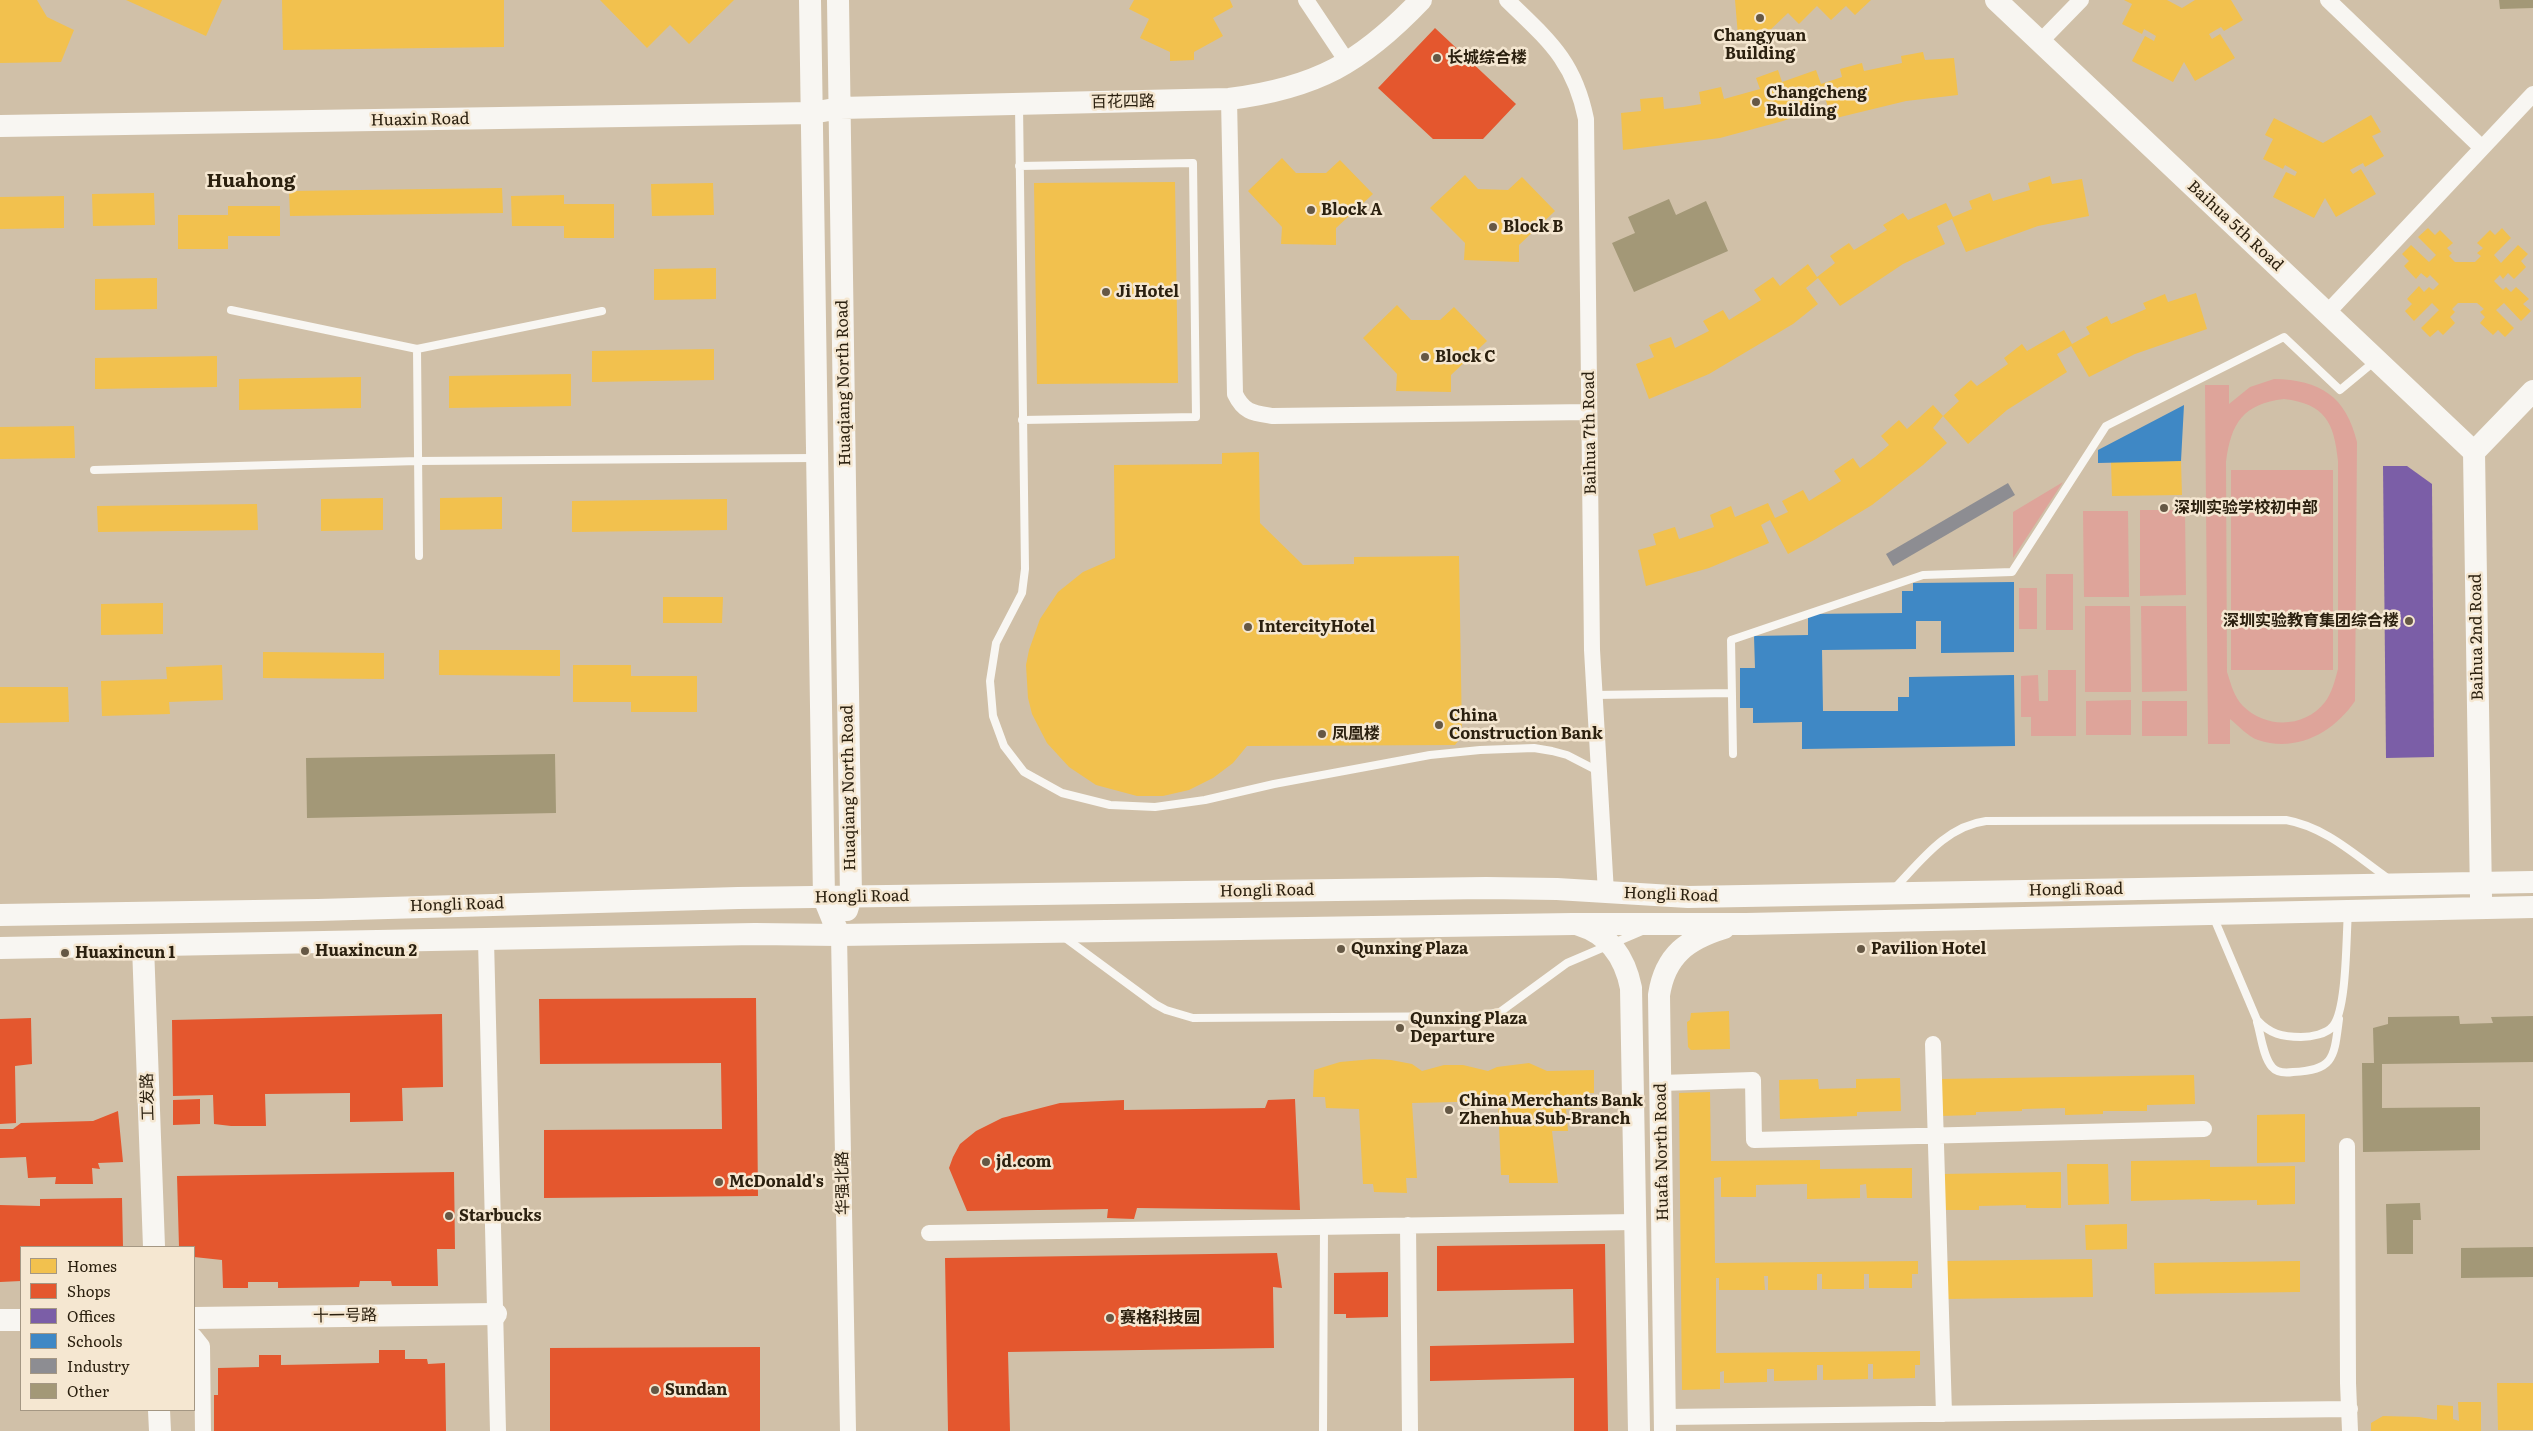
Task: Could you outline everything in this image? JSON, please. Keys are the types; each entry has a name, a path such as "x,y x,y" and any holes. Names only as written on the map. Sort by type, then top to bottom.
{"main road":[{"name":"Huaqiang North Road","path":"810,0 824,898 839,935"},
{"name":"Huaqiang North Road","path":"838,0 851,897 839,935"},
{"name":"百花四路","path":"840,108 1229,100 1277,91 1326,74 1348,63 1390,32 1421,0"},
{"name":"Baihua 5th Road","path":"1996,0 2474,452"},
{"name":"Huaxin Road","path":"0,126 812,113 840,108"},
{"path":"2474,452 2533,391"},
{"name":"Baihua 2nd Road","path":"2474,452 2481,908"},
{"name":"Hongli Road","path":"0,915 318,910 728,898 1486,888 1557,889 1688,897 2533,882"},
{"name":"Hongli Road","path":"0,948 755,934 839,935 1573,924 1746,924 2533,907"},
{"name":"Huafa North Road","path":"1573,924 1593,931 1611,944 1627,972 1632,996 1639,1431"},
{"name":"Huafa North Road","path":"1665,1424 1659,995 1661,980 1666,967 1674,956 1699,938 1726,928 1746,924"},
{"name":"工发路","path":"143,946 154,1246"},
{"name":"十一号路","path":"195,1318 496,1314"},
{"path":"0,1320 20,1320"},
{"path":"159,1411 160,1431"}],"street":[{"path":"1306,0 1348,63"},
{"name":"Baihua 7th Road","path":"1507,0 1550,42 1567,63 1584,105 1588,139 1589,412 1594,695 1606,893"},
{"path":"2040,42 2081,0"},
{"path":"2328,0 2482,148"},
{"path":"2327,313 2533,94"},
{"path":"1229,100 1235,394 1240,406 1254,413 1273,416 1589,412"},
{"name":"华强北路","path":"839,935 848,1431"},
{"path":"486,940 498,1431"},
{"path":"1933,1044 1944,1414"},
{"path":"1661,1083 1753,1080 1754,1140 2204,1129"},
{"path":"2347,1146 2350,1431"},
{"path":"929,1232 1635,1222"},
{"path":"1408,1225 1410,1431"},
{"path":"195,1337 202,1346 203,1431"},
{"path":"1665,1424 1944,1414 2350,1409"}],"lane":[{"path":"1019,105 1025,569 1022,593 996,643 990,681 993,716 1004,746 1024,772 1062,793 1110,805 1155,807 1205,800 1274,784 1430,755 1480,750 1534,748 1552,751 1567,755 1598,770"},
{"path":"1019,166 1193,163 1196,417 1022,420"},
{"path":"231,310 417,349 602,311"},
{"path":"1733,754 1732,640 1923,575 2012,572 2106,426 2284,337 2340,390 2376,359"},
{"path":"417,349 419,556"},
{"path":"94,470 418,461 818,458"},
{"path":"1594,695 1732,693"},
{"path":"1889,894 1949,835 1973,823 1986,821 2286,820 2306,824 2323,832 2395,884"},
{"path":"2212,914 2257,1020 2270,1065 2276,1071 2316,1071 2329,1061 2335,1048 2341,1011 2348,911"},
{"path":"1056,932 1155,1004 1180,1015 1205,1018 1492,1015 1508,1007 1567,963 1649,929 1668,924"},
{"path":"2257,1020 2267,1030 2284,1037 2305,1037 2322,1033 2333,1027 2341,1011"},
{"path":"1323,1431 1324,1226"}],"shaded area":[{"path":"2274,379 2290,380 2318,387 2338,402 2352,426 2357,442 2355,701 2336,722 2313,737 2300,742 2287,744 2258,740 2247,734 2230,719 2230,744 2208,744 2205,385 2229,385 2229,404 2250,387","holes":["2284,399 2309,405 2325,417 2334,436 2336,447 2338,461 2338,669 2330,695 2317,711 2296,721 2274,722 2263,719 2243,706 2231,686 2227,672 2226,462 2231,436 2236,426 2249,411 2258,405"]},
{"path":"2231,470 2333,470 2333,670 2231,670"},
{"path":"2063,482 2013,558 2013,512"},
{"path":"2140,510 2185,510 2186,595 2140,596"},
{"path":"2083,511 2128,511 2129,597 2084,597"},
{"path":"2046,574 2073,574 2073,630 2046,630"},
{"path":"2019,588 2037,588 2037,629 2019,629"},
{"path":"2085,606 2130,606 2131,692 2085,692"},
{"path":"2141,606 2186,606 2187,691 2142,692"},
{"path":"2048,670 2076,670 2076,736 2031,736 2031,717 2021,717 2021,676 2038,675 2039,701 2048,701"},
{"path":"2131,700 2131,735 2086,735 2086,701"},
{"path":"2142,701 2187,701 2187,736 2142,736"}],"building: Homes":[{"path":"0,0 37,0 47,17 74,30 61,62 0,63"},
{"path":"126,0 222,0 206,36"},
{"path":"282,0 504,0 504,47 283,50"},
{"path":"600,0 734,0 689,44 670,25 647,48"},
{"path":"1134,0 1230,0 1233,7 1213,18 1223,36 1194,52 1194,60 1170,61 1170,52 1140,38 1149,19 1129,9"},
{"name":"Changyuan Building","path":"1735,0 1871,0 1855,15 1846,6 1831,20 1817,6 1799,24 1788,13 1767,33 1738,36"},
{"path":"2124,0 2167,0 2182,8 2195,0 2231,0 2243,20 2224,31 2221,27 2209,34 2212,39 2220,34 2235,58 2195,81 2184,62 2173,82 2132,61 2145,36 2154,41 2156,36 2144,29 2142,34 2122,24 2132,4"},
{"name":"Changcheng Building","path":"1923,52 1925,60 1954,58 1958,95 1906,101 1832,119 1821,86 1807,91 1814,110 1783,121 1720,138 1623,150 1621,113 1641,111 1640,99 1663,97 1664,109 1683,107 1701,104 1699,92 1721,87 1724,99 1760,89 1756,78 1778,70 1782,82 1816,70 1821,84 1842,77 1840,69 1862,63 1864,71 1902,63 1901,56"},
{"path":"2371,115 2381,132 2372,136 2384,156 2365,167 2363,163 2350,170 2353,174 2361,169 2376,194 2336,217 2325,198 2314,218 2273,197 2286,172 2295,176 2297,172 2285,165 2283,169 2263,159 2273,139 2265,135 2274,118 2323,143"},
{"name":"Block A","path":"1282,158 1296,173 1326,173 1340,160 1373,194 1336,228 1336,245 1281,244 1282,227 1248,191"},
{"name":"Block B","path":"1465,175 1478,189 1508,190 1522,177 1555,211 1519,245 1519,262 1464,260 1465,243 1430,208"},
{"path":"2050,176 2052,184 2082,179 2089,216 2038,226 1966,252 1952,219 1937,226 1945,244 1903,264 1840,306 1818,278 1806,288 1818,304 1793,324 1709,374 1649,399 1636,364 1654,357 1649,345 1671,337 1675,348 1709,331 1703,321 1723,310 1729,320 1761,300 1754,290 1773,277 1780,286 1808,264 1817,277 1835,263 1830,256 1849,243 1854,250 1887,230 1883,225 1903,213 1908,220 1946,203 1953,217 1972,209 1969,201 1990,193 1993,201 2030,190 2028,183"},
{"name":"Ji Hotel","path":"1175,182 1178,383 1037,384 1034,183"},
{"path":"713,183 714,215 652,216 651,184"},
{"path":"502,188 503,213 290,216 289,191"},
{"path":"154,193 155,225 93,226 92,194"},
{"path":"564,195 564,204 614,204 614,238 564,238 564,226 512,226 511,196"},
{"path":"64,196 64,228 0,229 0,197"},
{"path":"228,206 280,206 280,236 228,236 228,249 178,249 178,215 228,215"},
{"path":"2428,228 2435,235 2440,230 2453,243 2447,248 2452,253 2449,256 2455,262 2475,262 2481,256 2477,253 2483,248 2477,243 2490,230 2495,235 2502,228 2511,238 2494,255 2501,263 2518,245 2528,254 2521,261 2526,267 2514,279 2508,273 2503,279 2500,275 2494,281 2503,290 2506,287 2511,292 2516,287 2529,299 2523,304 2531,311 2521,321 2504,303 2496,310 2514,328 2505,337 2498,330 2493,335 2480,323 2485,317 2480,312 2484,309 2477,303 2458,303 2452,309 2455,312 2450,317 2455,323 2443,335 2438,330 2430,337 2421,328 2439,310 2432,303 2414,321 2405,311 2412,304 2407,299 2419,286 2424,292 2429,287 2433,290 2439,284 2430,275 2427,278 2421,273 2416,279 2404,266 2409,261 2402,254 2411,245 2429,262 2436,255 2418,237"},
{"path":"716,268 716,299 654,300 654,269"},
{"path":"157,278 157,309 95,310 95,279"},
{"path":"2196,293 2207,329 2135,354 2089,377 2071,346 2057,354 2067,372 2007,410 1968,444 1943,416 1959,401 1954,395 1971,380 1977,386 2008,364 2004,358 2022,344 2027,351 2064,330 2072,344 2090,334 2086,327 2107,316 2111,324 2146,309 2143,303 2165,294 2168,302"},
{"name":"Block C","path":"1397,305 1411,320 1440,320 1454,307 1487,341 1451,375 1451,392 1396,391 1397,374 1363,338"},
{"path":"714,349 714,380 592,382 592,351"},
{"path":"217,356 217,387 95,389 95,358"},
{"path":"571,374 571,406 449,408 449,376"},
{"path":"361,377 361,408 239,410 239,379"},
{"path":"1933,405 1943,416 1933,428 1947,443 1923,465 1872,505 1816,539 1788,554 1770,520 1761,525 1769,543 1709,568 1646,586 1638,550 1656,545 1653,534 1675,527 1679,539 1714,527 1710,515 1731,506 1735,517 1768,503 1775,518 1788,512 1782,501 1803,490 1809,501 1841,481 1834,471 1853,458 1860,468 1875,457 1889,445 1881,436 1899,420 1907,429"},
{"path":"74,426 75,458 0,459 0,427"},
{"name":"IntercityHotel","path":"1259,452 1260,523 1303,565 1354,564 1354,557 1459,556 1462,736 1455,745 1247,746 1233,763 1213,778 1189,790 1163,796 1137,796 1096,785 1069,767 1047,743 1032,714 1028,698 1026,665 1040,619 1058,592 1083,572 1115,558 1114,465 1222,464 1222,453"},
{"path":"2181,461 2182,495 2112,496 2111,462"},
{"path":"502,497 502,529 440,530 440,498"},
{"path":"383,498 383,530 321,531 321,499"},
{"path":"727,499 727,530 572,532 572,501"},
{"path":"257,504 258,530 98,532 97,506"},
{"path":"663,597 723,597 722,623 663,623"},
{"path":"163,603 163,634 101,635 101,604"},
{"path":"439,650 560,650 560,676 439,675"},
{"path":"263,652 384,653 384,679 263,678"},
{"path":"222,665 223,700 169,702 170,714 102,716 101,681 167,679 166,667"},
{"path":"573,665 631,665 631,676 697,676 697,712 631,712 631,702 573,702"},
{"path":"0,687 68,687 69,722 0,723"},
{"path":"1729,1011 1730,1049 1691,1050 1688,1047 1687,1022 1690,1020 1691,1013"},
{"path":"1373,1059 1412,1064 1422,1071 1444,1065 1463,1065 1488,1071 1497,1067 1529,1063 1547,1071 1594,1070 1594,1093 1584,1093 1586,1109 1566,1109 1568,1131 1552,1131 1558,1183 1509,1183 1509,1175 1501,1175 1498,1101 1412,1103 1417,1178 1406,1178 1407,1193 1374,1192 1373,1184 1363,1184 1359,1109 1326,1108 1325,1097 1313,1097 1314,1070 1340,1062"},
{"path":"2194,1075 2195,1104 2147,1105 2147,1111 2103,1111 2103,1114 2065,1115 2065,1108 2022,1109 2022,1111 1976,1112 1976,1115 1940,1116 1939,1079"},
{"path":"1900,1078 1901,1111 1857,1112 1857,1116 1780,1119 1779,1080 1818,1079 1819,1089 1856,1088 1856,1079"},
{"path":"1710,1092 1711,1161 1820,1160 1820,1169 1912,1168 1912,1198 1867,1198 1866,1184 1860,1185 1860,1198 1807,1199 1807,1184 1756,1185 1756,1197 1721,1197 1721,1177 1714,1178 1715,1263 1918,1261 1918,1274 1912,1274 1912,1288 1869,1288 1869,1274 1864,1274 1864,1289 1822,1289 1822,1274 1817,1274 1817,1290 1768,1290 1768,1276 1764,1276 1765,1290 1719,1290 1719,1278 1716,1278 1716,1353 1920,1351 1920,1365 1915,1365 1915,1378 1873,1379 1873,1364 1868,1364 1868,1379 1823,1380 1823,1365 1817,1365 1817,1380 1774,1381 1774,1369 1767,1369 1767,1382 1724,1383 1724,1371 1720,1372 1720,1389 1682,1390 1679,1093"},
{"path":"2305,1114 2305,1162 2257,1163 2257,1115"},
{"path":"2210,1160 2210,1167 2295,1166 2295,1204 2257,1205 2257,1200 2210,1201 2210,1199 2131,1201 2131,1161"},
{"path":"2067,1164 2108,1164 2109,1204 2068,1205"},
{"path":"2061,1172 2061,1208 2026,1208 2026,1205 1979,1206 1979,1210 1942,1210 1942,1174"},
{"path":"2127,1224 2127,1249 2086,1250 2085,1225"},
{"path":"2092,1259 2093,1297 1945,1299 1944,1261"},
{"path":"2300,1261 2300,1292 2155,1294 2154,1263"},
{"path":"2497,1383 2533,1383 2533,1430 2498,1430"},
{"path":"2458,1402 2481,1402 2481,1431 2371,1431 2371,1423 2383,1416 2419,1417 2437,1420 2437,1405 2453,1406 2453,1419 2459,1421"}],"building: Shops":[{"name":"长城综合楼","path":"1435,28 1516,104 1483,139 1433,139 1378,88"},
{"path":"756,998 758,1196 544,1198 544,1130 722,1129 721,1063 540,1064 539,999"},
{"path":"442,1014 443,1087 402,1088 403,1121 350,1122 350,1093 265,1094 266,1126 231,1126 214,1124 213,1095 173,1096 172,1020"},
{"path":"31,1018 32,1064 15,1066 16,1123 0,1124 0,1019"},
{"path":"200,1099 200,1124 173,1125 173,1100"},
{"path":"1295,1099 1300,1210 1137,1208 1134,1219 1107,1218 1108,1209 967,1211 949,1168 960,1144 976,1131 1002,1118 1060,1103 1124,1100 1124,1110 1265,1108 1268,1100"},
{"path":"118,1111 123,1162 98,1163 100,1169 92,1168 93,1184 55,1184 56,1177 28,1178 26,1157 0,1158 0,1129 13,1129 21,1123 93,1121"},
{"path":"454,1172 455,1249 437,1249 438,1286 392,1286 391,1281 360,1281 359,1287 278,1288 278,1282 248,1282 248,1288 223,1288 222,1260 195,1257 195,1246 179,1246 177,1176"},
{"path":"122,1198 123,1246 20,1246 20,1281 0,1282 0,1205 40,1206 40,1199"},
{"path":"1605,1244 1608,1431 1574,1431 1574,1378 1430,1381 1430,1346 1574,1343 1573,1289 1437,1291 1437,1246"},
{"name":"赛格科技园","path":"1277,1253 1282,1288 1273,1287 1274,1348 1008,1352 1010,1431 948,1431 945,1258"},
{"path":"1388,1272 1388,1317 1346,1318 1346,1314 1334,1314 1334,1273"},
{"name":"Sundan","path":"760,1347 760,1431 550,1431 550,1348"},
{"path":"379,1350 405,1350 405,1359 427,1359 428,1364 445,1363 446,1431 214,1431 214,1395 218,1395 218,1368 259,1367 259,1355 281,1355 281,1365 379,1363"}],"building: Offices":[{"name":"深圳实验教育集团综合楼","path":"2383,466 2407,466 2432,484 2434,757 2386,758"}],"building: Schools":[{"path":"2184,405 2181,461 2098,463 2098,450"},
{"path":"2014,582 2014,652 1941,653 1941,621 1916,621 1916,649 1822,650 1823,711 1898,711 1898,697 1909,697 1909,677 2014,675 2015,746 1802,749 1802,722 1753,723 1753,708 1740,708 1740,668 1755,668 1754,636 1808,635 1808,614 1902,613 1902,591 1913,591 1913,583"}],"building: Industry":[{"path":"2008,483 2015,495 1893,566 1886,554"}],"building: Other":[{"path":"2499,0 2533,0 2533,8 2500,9"},
{"path":"1669,199 1676,215 1706,201 1728,251 1634,292 1612,243 1635,233 1628,217"},
{"path":"555,754 556,813 307,818 306,758"},
{"path":"2459,1016 2460,1024 2493,1023 2491,1017 2533,1016 2533,1062 2382,1064 2382,1108 2480,1107 2480,1150 2363,1152 2362,1063 2374,1063 2373,1028 2388,1024 2388,1017"},
{"path":"2420,1203 2421,1220 2413,1220 2413,1254 2387,1254 2386,1204"},
{"path":"2533,1247 2533,1277 2461,1278 2461,1248"}],"place":[{"name":"Changyuan Building","path":"1760,18"},
{"name":"长城综合楼","path":"1437,58"},
{"name":"Changcheng Building","path":"1756,102"},
{"name":"Block A","path":"1311,210"},
{"name":"Block B","path":"1493,227"},
{"name":"Ji Hotel","path":"1106,292"},
{"name":"Block C","path":"1425,357"},
{"name":"深圳实验学校初中部","path":"2164,508"},
{"name":"深圳实验教育集团综合楼","path":"2409,621"},
{"name":"IntercityHotel","path":"1248,627"},
{"name":"China Construction Bank","path":"1439,725"},
{"name":"凤凰楼","path":"1322,734"},
{"name":"Qunxing Plaza","path":"1341,949"},
{"name":"Pavilion Hotel","path":"1861,949"},
{"name":"Huaxincun 2","path":"305,951"},
{"name":"Huaxincun 1","path":"65,953"},
{"name":"Qunxing Plaza Departure","path":"1400,1028"},
{"name":"China Merchants Bank Zhenhua Sub-Branch","path":"1449,1110"},
{"name":"jd.com","path":"986,1162"},
{"name":"McDonald's","path":"719,1182"},
{"name":"Starbucks","path":"449,1216"},
{"name":"赛格科技园","path":"1110,1318"},
{"name":"Sundan","path":"655,1390"}],"district":[{"name":"Huahong","path":"251,181"}]}
